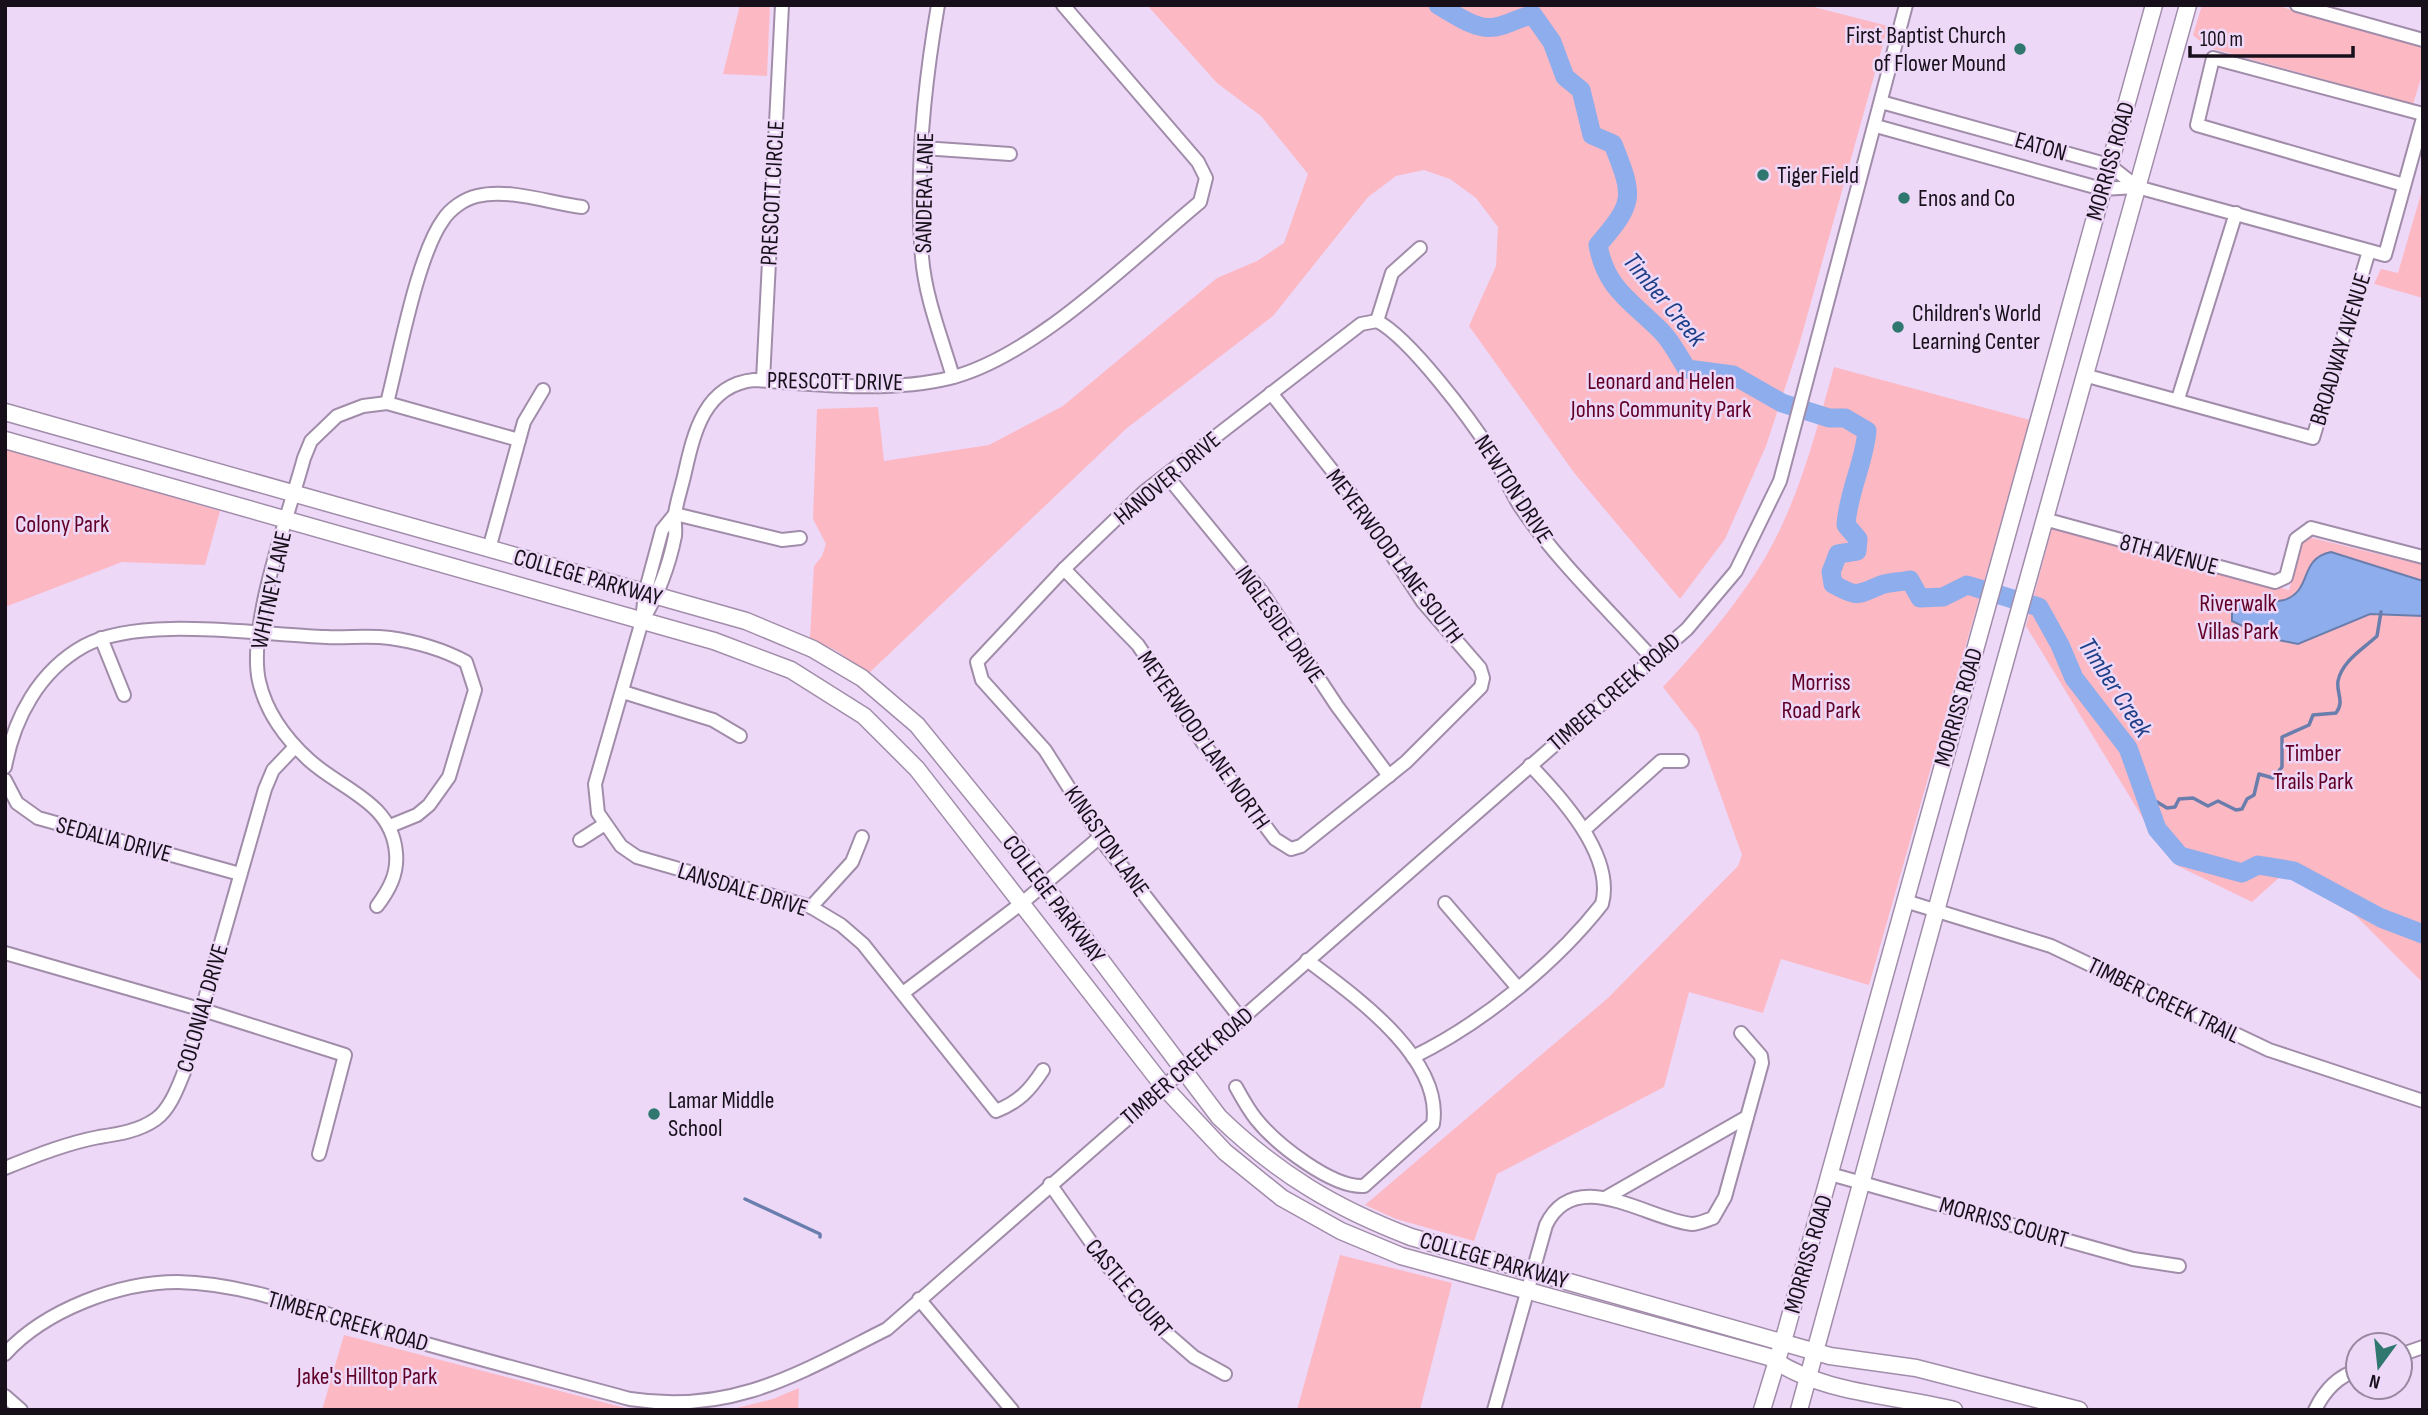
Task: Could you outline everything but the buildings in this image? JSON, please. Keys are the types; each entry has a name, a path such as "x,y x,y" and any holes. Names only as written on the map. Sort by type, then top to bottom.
{"main road":[{"name":"MORRISS ROAD","path":"1762,1410 2154,5"},
{"name":"MORRISS ROAD","path":"1799,1410 1859,1181 1937,910 2188,5"},
{"name":"COLLEGE PARKWAY","path":"6,415 651,594 772,631 813,649 862,678 917,725 1043,884 1219,1117 1255,1152 1354,1215 1411,1237 1814,1351 1870,1364 1916,1367 2079,1410"},
{"name":"COLLEGE PARKWAY","path":"5,440 760,656 803,677 864,716 917,769 1164,1087 1245,1168 1282,1198 1340,1231 1401,1256 1769,1357 1808,1378 1840,1388 1954,1410"},
{"path":"99,468 108,442"}],"street":[{"name":"PRESCOTT CIRCLE","path":"763,380 782,5"},
{"name":"SANDERA LANE","path":"938,5 930,53 923,148 922,258 953,377"},
{"name":"PRESCOTT DRIVE","path":"642,621 676,534 675,514 694,433 705,408 744,381 875,386 953,377 1003,357 1044,332 1200,202 1206,178 1201,168 1063,5"},
{"name":"TIMBER CREEK ROAD","path":"5,1354 20,1340 56,1316 94,1298 144,1285 180,1282 284,1300 630,1399 688,1405 728,1400 787,1379 887,1329 1687,629 1736,571 1775,495 1876,126 1906,5"},
{"path":"2297,5 2423,40"},
{"path":"2404,185 2197,125 2213,58 2423,116"},
{"name":"EATON","path":"1881,103 2109,165 2137,187"},
{"name":"BROADWAY AVENUE","path":"2178,400 2313,438 2370,251 2385,255 2423,116"},
{"name":"EATON","path":"1876,126 2102,190 2137,187"},
{"path":"923,148 1010,154"},
{"path":"2137,187 2370,251"},
{"path":"387,403 427,252 442,220 475,196 495,193 582,207"},
{"path":"2084,375 2178,400 2236,213"},
{"path":"1377,321 1392,272 1420,248"},
{"name":"HANOVER DRIVE","path":"977,662 1064,569 1144,492 1361,324 1377,321"},
{"name":"NEWTON DRIVE","path":"1377,321 1399,336 1465,415 1493,454 1522,509 1545,540 1652,658"},
{"path":"489,549 524,422 543,390"},
{"name":"MEYERWOOD LANE SOUTH","path":"1271,393 1357,502 1423,602 1480,668 1483,678 1481,687 1389,776"},
{"name":"WHITNEY LANE","path":"390,826 370,802 311,762 295,747 277,725 264,700 258,679 258,632 285,521 304,458 311,441 344,413 363,406 387,403 519,440"},
{"name":"INGLESIDE DRIVE","path":"1167,476 1261,590 1323,686 1389,776"},
{"path":"675,514 782,540 800,538"},
{"name":"8TH AVENUE","path":"2044,519 2275,582 2286,577 2296,539 2311,528 2423,557"},
{"name":"MEYERWOOD LANE NORTH","path":"1064,569 1138,645 1203,743 1275,839 1291,849 1301,846 1389,776"},
{"name":"LANSDALE DRIVE","path":"642,621 595,784 596,805 605,824 621,846 637,857 811,907 841,925 863,944 996,1111 1022,1098 1043,1070"},
{"path":"5,767 21,711 32,693 61,662 100,638 129,631 258,632 327,638 390,638 454,654 466,662 475,690 449,776 429,805 417,815 390,826 395,843 395,870 391,887 377,906"},
{"path":"100,638 124,695"},
{"name":"KINGSTON LANE","path":"977,662 982,680 1045,750 1100,837 1241,1019"},
{"path":"623,692 713,720 740,736"},
{"name":"COLONIAL DRIVE","path":"5,1168 99,1137 115,1136 156,1119 180,1082 265,789 273,771 295,747"},
{"path":"1584,830 1661,761 1682,761"},
{"path":"1413,1057 1492,1009 1518,988 1602,904 1606,890 1584,830 1562,800 1530,765"},
{"name":"SEDALIA DRIVE","path":"5,780 17,803 38,818 240,874"},
{"path":"580,841 605,824"},
{"path":"811,907 852,862 862,837"},
{"path":"903,993 1023,903 1100,837"},
{"name":"TIMBER CREEK TRAIL","path":"1905,901 2051,946 2269,1050 2423,1101"},
{"path":"1445,904 1518,988"},
{"path":"5,953 345,1055 319,1154"},
{"path":"1236,1087 1257,1120 1286,1147 1351,1187 1364,1186 1433,1124 1435,1112 1413,1057 1392,1029 1307,960"},
{"path":"1494,1410 1546,1225 1560,1207 1578,1199 1607,1197 1691,1223 1713,1218 1725,1197 1762,1060 1741,1033"},
{"path":"1607,1197 1746,1117"},
{"name":"MORRISS COURT","path":"1830,1174 2133,1259 2179,1266"},
{"name":"CASTLE COURT","path":"1050,1184 1090,1244 1163,1330 1188,1353 1225,1374"},
{"path":"919,1299 1012,1410"},
{"path":"2315,1410 2327,1390 2344,1377"},
{"path":"5,1396 21,1410"}],"green space":[{"path":"740,5 770,5 767,76 723,74"},
{"name":"Leonard and Helen Johns Community Park","path":"1147,5 1806,5 1888,26 1799,345 1766,446 1725,539 1680,599 1575,474 1469,326 1496,266 1498,227 1476,198 1450,179 1424,170 1396,176 1368,197 1273,316 1127,428 868,674 837,651 810,638 814,566 822,556 826,544 813,519 817,409 878,407 884,461 989,445 1063,406 1217,278 1257,261 1284,243 1308,174 1261,116 1217,83"},
{"path":"2202,5 2275,5 2423,48 2423,72 2413,104 2207,47 2193,35"},
{"path":"2421,194 2423,298 2374,284 2381,269 2398,273"},
{"name":"Morriss Road Park","path":"1834,367 2030,420 1869,985 1781,959 1763,1013 1689,992 1664,1087 1497,1174 1474,1241 1396,1219 1365,1205 1608,998 1738,866 1742,855 1698,732 1663,687 1691,657 1742,592 1777,536 1797,489"},
{"name":"Colony Park","path":"5,448 220,511 205,565 122,562 5,607"},
{"name":"Timber Trails Park","path":"2052,527 2289,590 2304,536 2423,565 2423,983 2355,915 2283,874 2252,902 2178,866 2150,830 2026,626"},
{"path":"1340,1255 1452,1283 1420,1410 1297,1410"},
{"name":"Jake's Hilltop Park","path":"344,1335 633,1410 322,1410"},
{"path":"799,1388 798,1410 729,1410 773,1399"}],"water":[{"path":"2331,552 2423,581 2423,616 2370,614 2298,644 2268,638 2232,621 2232,609 2240,601 2278,601 2293,596 2314,561"}],"waterway":[{"name":"Timber Creek","path":"1438,5 1466,21 1488,28 1533,15 1552,42 1565,77 1581,90 1592,135 1613,144 1625,176 1625,208 1598,245 1607,273 1622,294 1666,336 1687,369 1733,375 1782,403 1829,418 1845,418 1867,431 1846,525 1858,539 1857,551 1838,554 1831,572 1833,584 1857,594 1884,584 1910,580 1920,598 1943,597 1967,585 2039,607 2074,678 2128,748 2157,829 2180,856 2242,873 2258,865 2294,871 2381,918 2423,934"},
{"path":"2147,796 2167,808 2175,807 2179,799 2193,798 2208,806 2218,801 2236,810 2242,809 2247,799 2254,795 2259,774 2273,778 2282,767 2282,737 2309,725 2313,715 2336,713 2339,709 2340,674 2354,656 2377,636 2381,612"},
{"path":"745,1199 820,1234 820,1237"}],"place":[{"name":"First Baptist Church of Flower Mound","path":"2020,49"},
{"name":"Tiger Field","path":"1763,175"},
{"name":"Enos and Co","path":"1904,198"},
{"name":"Children's World Learning Center","path":"1898,327"},
{"name":"Lamar Middle School","path":"654,1114"}],"park label":[{"name":"Riverwalk Villas Park","path":"2238,617"}]}
